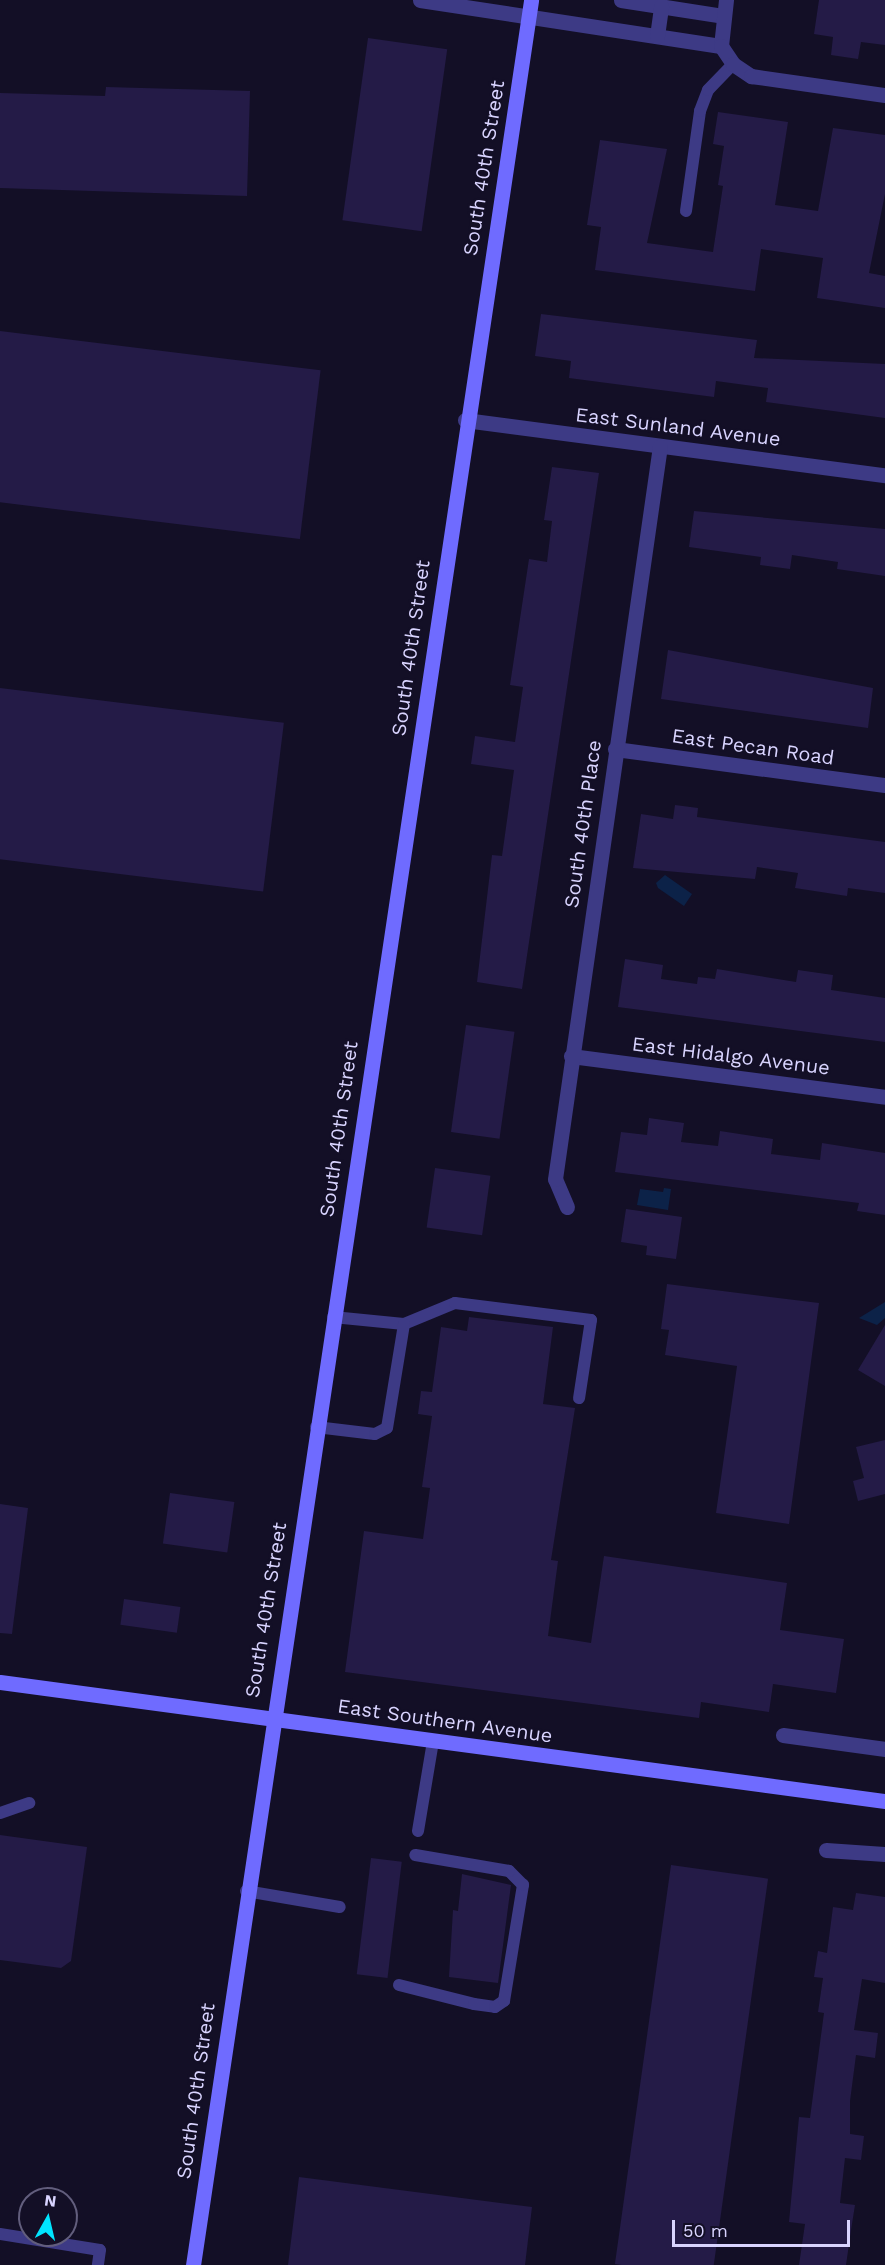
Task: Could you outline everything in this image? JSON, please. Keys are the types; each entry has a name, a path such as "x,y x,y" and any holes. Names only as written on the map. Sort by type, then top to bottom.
{"main road":[{"name":"South 40th Street","path":"193,2265 271,1719 333,1317 465,420 531,0"},
{"name":"East Southern Avenue","path":"0,1682 885,1801"}],"street":[{"path":"420,0 721,46"},
{"path":"621,0 723,16"},
{"path":"726,0 721,46 733,64 751,76 885,95"},
{"path":"657,36 661,6"},
{"name":"East Sunland Avenue","path":"465,420 885,475"},
{"name":"South 40th Place","path":"567,1207 555,1179 660,446"},
{"name":"East Pecan Road","path":"615,749 885,785"},
{"name":"East Hidalgo Avenue","path":"571,1056 885,1097"},
{"path":"783,1735 885,1749"},
{"path":"826,1850 885,1854"}],"lane":[{"path":"686,211 700,111 708,90 733,64"},
{"path":"333,1317 404,1324 455,1303 591,1320 579,1398"},
{"path":"316,1427 375,1434 387,1428 404,1324"},
{"path":"418,1831 433,1741"},
{"path":"0,1813 29,1803"},
{"path":"399,1985 474,2004 495,2007 504,2001 523,1885 509,1871 415,1855"},
{"path":"246,1891 340,1907"},
{"path":"0,2234 100,2250 98,2265"}],"water":[{"path":"665,875 692,894 684,906 658,888 656,883"},
{"path":"664,1188 671,1189 668,1210 637,1205 640,1189 663,1192"},
{"path":"885,1302 885,1318 877,1325 859,1318"}],"building":[{"path":"819,0 885,0 885,45 861,42 858,59 831,55 833,37 814,34"},
{"path":"368,38 447,49 422,231 342,220"},
{"path":"106,87 250,91 247,196 0,188 0,93 105,96"},
{"path":"718,112 788,122 775,205 818,211 833,128 885,135 885,194 869,273 885,276 885,308 817,298 823,258 761,249 755,291 595,270 601,227 587,225 600,140 667,149 647,243 713,252 723,186 718,185 724,146 713,144"},
{"path":"541,314 757,340 754,358 885,364 885,418 766,402 768,388 716,381 714,397 569,378 571,361 535,356"},
{"path":"0,331 321,370 300,539 0,502"},
{"path":"552,467 599,473 522,989 477,982 492,855 502,856 514,770 471,764 475,736 515,742 523,687 510,685 529,559 547,562 552,521 544,520"},
{"path":"694,511 885,529 885,576 837,569 838,562 792,555 790,569 760,565 761,557 689,547"},
{"path":"668,650 873,688 868,728 661,699"},
{"path":"0,688 284,723 263,892 0,859"},
{"path":"675,805 698,808 697,817 885,842 885,893 848,888 847,896 795,888 798,873 757,867 755,879 633,868 641,814 673,819"},
{"path":"625,959 663,965 661,979 697,984 698,977 715,979 717,969 796,982 798,970 833,975 831,990 885,998 885,1042 618,1007"},
{"path":"466,1025 515,1032 499,1139 451,1132"},
{"path":"649,1118 684,1123 681,1142 718,1146 720,1131 773,1139 771,1154 820,1160 822,1143 885,1153 885,1215 857,1211 859,1203 615,1172 621,1132 647,1135"},
{"path":"435,1168 490,1176 482,1235 427,1227"},
{"path":"626,1209 682,1217 676,1259 646,1255 647,1246 621,1242"},
{"path":"667,1284 819,1303 789,1524 716,1513 737,1366 665,1355 669,1330 661,1329"},
{"path":"469,1317 553,1327 543,1404 575,1408 551,1560 558,1561 548,1636 591,1643 604,1556 787,1583 780,1630 844,1639 836,1693 773,1684 769,1712 701,1702 699,1718 345,1672 364,1531 423,1539 430,1488 422,1487 432,1416 418,1414 421,1391 432,1392 441,1327 467,1331"},
{"path":"885,1325 885,1386 858,1370"},
{"path":"885,1440 885,1494 858,1501 853,1481 864,1478 856,1447"},
{"path":"170,1493 234,1502 227,1553 163,1544"},
{"path":"0,1504 28,1508 12,1634 0,1633"},
{"path":"124,1599 180,1607 177,1633 120,1625"},
{"path":"0,1835 87,1847 71,1961 61,1968 0,1960"},
{"path":"371,1858 402,1862 388,1978 357,1974"},
{"path":"671,1865 768,1879 714,2265 615,2264"},
{"path":"462,1874 511,1885 498,1983 449,1977 453,1910 458,1911"},
{"path":"856,1893 885,1897 885,1983 862,1979 854,2030 878,2033 875,2058 856,2055 850,2101 850,2134 864,2136 861,2160 845,2158 840,2203 855,2205 846,2265 799,2265 805,2224 789,2222 799,2117 810,2118 824,2013 818,2012 823,1978 814,1977 818,1951 827,1953 833,1907 853,1910"},
{"path":"299,2177 532,2207 525,2265 288,2265"}]}
